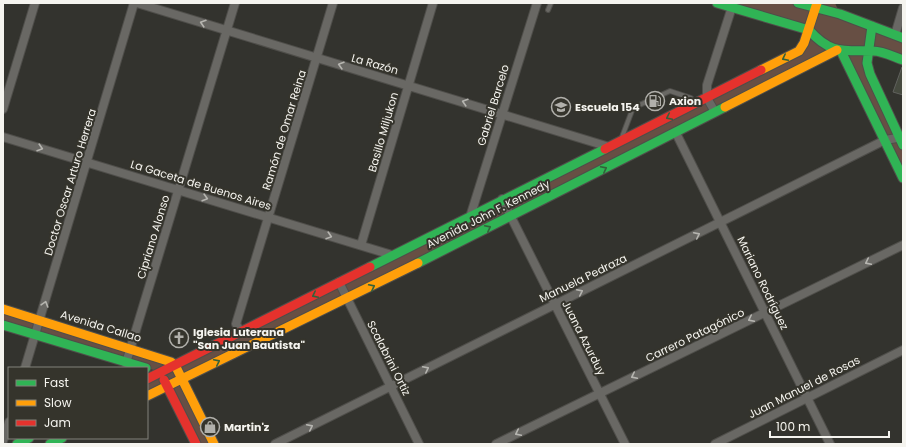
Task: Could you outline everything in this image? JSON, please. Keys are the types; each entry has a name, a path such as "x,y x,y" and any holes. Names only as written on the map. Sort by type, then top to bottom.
{"main road":[{"path":"717,3 809,30 818,40 839,50 868,50 903,60"},
{"path":"798,3 816,6 899,36"},
{"path":"835,3 840,14"},
{"name":"Avenida John F. Kennedy","path":"148,378 606,146 696,104 799,51 809,30 816,6"},
{"path":"872,26 867,63 870,74 902,141"},
{"path":"839,50 903,178"},
{"name":"Avenida John F. Kennedy","path":"148,396 347,300 839,50"},
{"name":"Avenida Callao","path":"3,309 167,360 175,365"},
{"path":"3,325 143,367"},
{"path":"175,365 214,444"},
{"path":"148,369 160,372 196,444"},
{"path":"16,444 27,439"},
{"path":"50,444 60,439"}],"street":[{"path":"3,109 35,3"},
{"name":"La Razón","path":"136,3 502,113 606,146"},
{"name":"Doctor Oscar Arturo Herrera","path":"25,367 136,3"},
{"name":"Cipriano Alonso","path":"126,362 235,3"},
{"name":"Ramón de Omar Reina","path":"241,332 236,324 333,3"},
{"name":"Basillo Miljukon","path":"361,245 433,3"},
{"name":"Gabriel Barcelo","path":"471,214 537,3"},
{"path":"715,112 707,98 707,85 732,7"},
{"path":"899,36 903,8"},
{"name":"Mariano Rodríguez","path":"676,133 830,444"},
{"name":"La Gaceta de Buenos Aires","path":"3,137 392,255"},
{"name":"Manuela Pedraza","path":"275,444 885,140 902,141"},
{"name":"Juana Azurduy","path":"502,199 625,444"},
{"name":"Carrero Patagónico","path":"496,444 903,245"},
{"name":"Scalabrini Ortiz","path":"339,282 419,444"},
{"name":"Juan Manuel de Rosas","path":"715,444 903,350"},
{"path":"3,441 8,425"}],"lane":[{"path":"548,10 551,3"},
{"path":"621,140 633,108 670,91 691,98 696,104"}],"shaded area":[{"path":"717,3 835,3 840,14 903,38 903,60 875,51 867,63 903,145 903,178 841,51 182,379 214,444 196,444 167,386 148,396 148,378 160,372 148,368 148,367 143,367 3,325 3,309 171,362 799,51 809,31"}],"building":[{"path":"903,67 903,95 893,92"}],"traffic: fast":[{"path":"717,3 809,30 824,44 838,50 877,51 903,60"},
{"path":"798,3 840,14 903,38"},
{"path":"872,26 867,63 870,74 903,145"},
{"path":"841,51 903,178"},
{"path":"418,263 725,107"},
{"path":"370,267 605,149"},
{"path":"3,325 143,367"},
{"path":"17,444 27,439"},
{"path":"50,444 60,439"}],"traffic: slow":[{"path":"761,70 799,51 804,43 817,3"},
{"path":"725,107 837,50"},
{"path":"148,396 418,263"},
{"path":"3,309 171,362 175,365 214,444"}],"traffic: jam":[{"path":"605,149 761,70"},
{"path":"148,378 370,267"},
{"path":"164,380 196,444"}],"place":[{"name":"Axion","path":"655,101"},
{"name":"Escuela 154","path":"561,107"},
{"name":"Iglesia Luterana \"San Juan Bautista\"","path":"179,338"},
{"name":"Martin'z","path":"210,427"}]}
